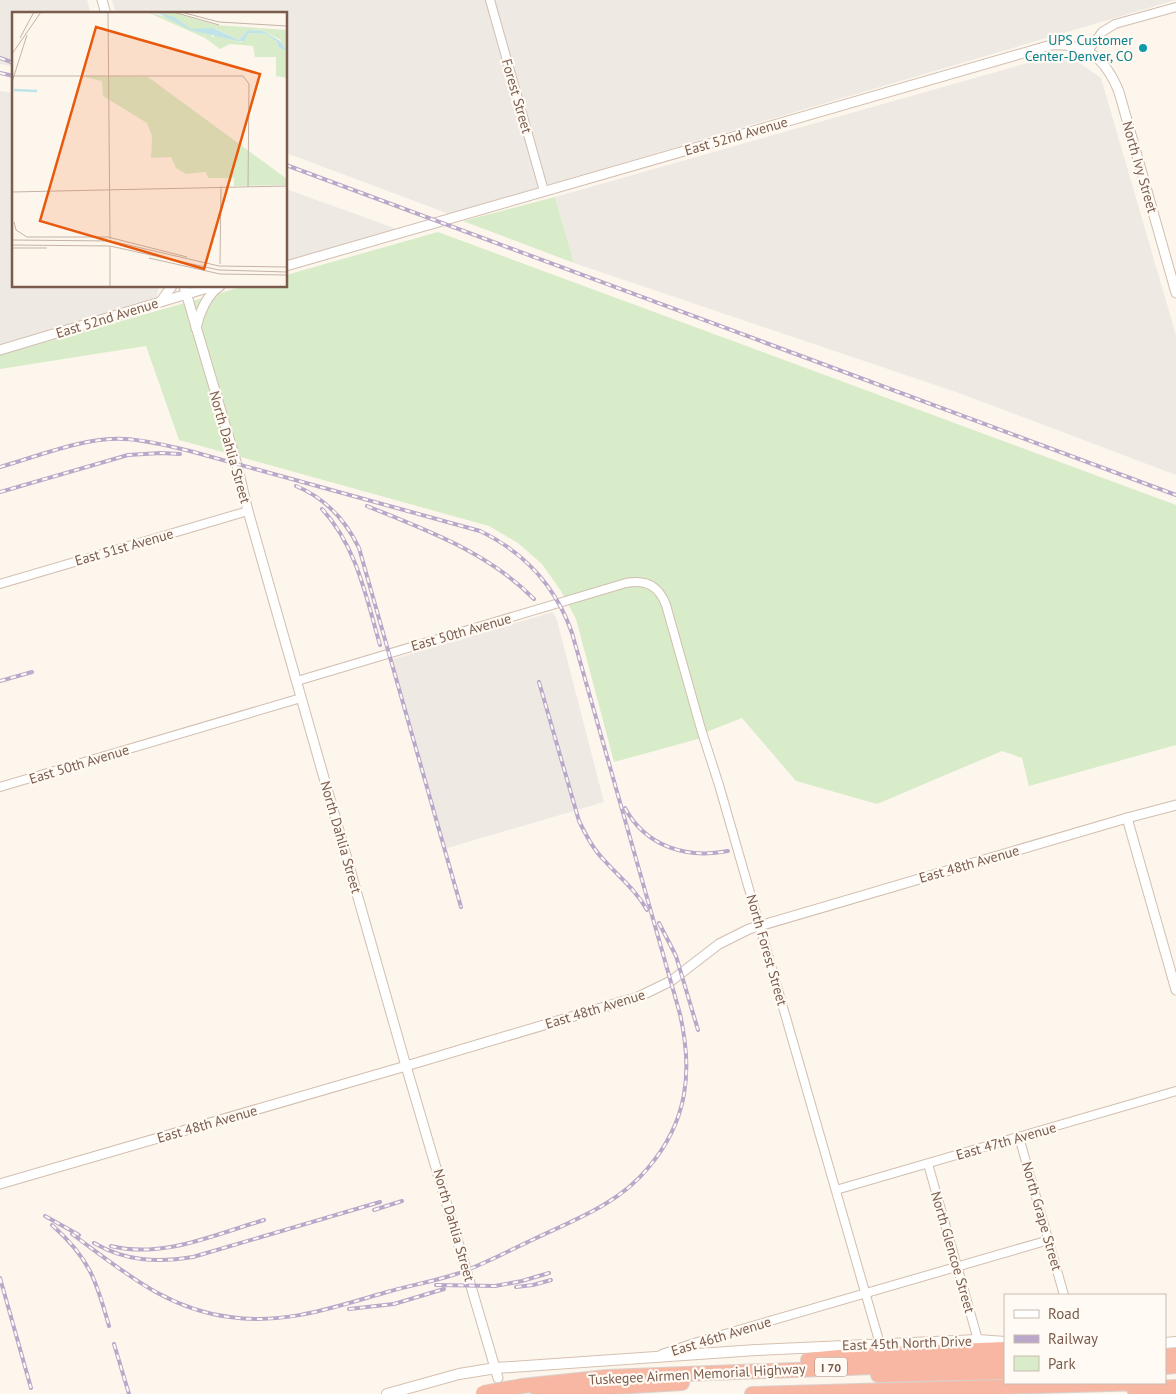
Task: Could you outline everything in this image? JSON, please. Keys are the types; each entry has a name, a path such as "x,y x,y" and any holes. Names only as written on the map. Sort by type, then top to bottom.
{"highway":[{"path":"658,1374 842,1356 1004,1349"},
{"name":"Tuskegee Airmen Memorial Highway","path":"482,1394 522,1386 607,1376 1004,1362"},
{"path":"898,1374 1004,1366"},
{"path":"538,1394 581,1389 730,1380 1004,1372"},
{"path":"752,1394 1109,1384"},
{"path":"1013,1394 1176,1387"}],"main road":[{"name":"East 45th North Drive","path":"659,1356 978,1340 1004,1342"},
{"name":"East 46th Avenue","path":"387,1394 452,1376 659,1356"}],"street":[{"name":"Forest Street","path":"490,0 544,191"},
{"path":"1088,52 1102,32 1115,24 1176,7"},
{"name":"East 52nd Avenue","path":"288,265 1051,45 1065,44 1088,52"},
{"name":"North Ivy Street","path":"1088,52 1106,66 1114,78 1176,293"},
{"path":"161,301 171,288"},
{"name":"East 52nd Avenue","path":"0,350 161,301 185,290 200,288"},
{"path":"196,328 199,317 211,293 217,288"},
{"name":"North Dahlia Street","path":"185,290 237,465 296,681 406,1066 497,1373"},
{"name":"East 51st Avenue","path":"0,584 248,510"},
{"name":"North Forest Street","path":"626,583 638,582 649,584 657,589 664,601 880,1344"},
{"name":"East 50th Avenue","path":"296,681 626,583"},
{"name":"East 50th Avenue","path":"0,787 302,698"},
{"name":"East 48th Avenue","path":"0,1184 406,1066 648,993 682,974 724,941 742,932 1127,818 1176,806"},
{"path":"1127,818 1176,990"},
{"name":"East 47th Avenue","path":"836,1190 1176,1091"},
{"name":"North Grape Street","path":"1019,1137 1064,1294"},
{"name":"North Glencoe Street","path":"928,1164 978,1340"},
{"name":"East 46th Avenue","path":"659,1356 694,1343 1049,1240"}],"shaded area":[{"path":"0,0 87,0 90,12 12,12 12,67 0,64"},
{"path":"112,0 1176,0 449,214 288,154 288,12 115,12"},
{"path":"1052,56 1078,62 1101,78 1176,335 1176,475 959,393 574,263 555,197"},
{"path":"0,91 12,93 12,288 159,288 156,299 0,345"},
{"path":"288,190 397,229 288,260"},
{"path":"553,612 557,620 604,802 444,849 390,660"}],"green space":[{"path":"555,197 574,263 463,221"},
{"path":"438,232 1176,505 1176,745 1029,786 1022,758 1002,751 877,804 796,781 742,718 709,731 698,739 614,762 576,619 561,591 542,564 518,543 489,526 179,440 146,346 0,369 0,355 238,288 288,288 288,274"}],"railway":[{"path":"0,58 12,62"},
{"path":"0,73 12,76"},
{"path":"288,166 1176,495"},
{"path":"0,467 62,448 94,441 125,439 149,442 190,451 480,531 511,549 524,560 547,586 557,601 572,633 680,1014 686,1056 684,1095 672,1132 648,1168 636,1181 623,1192 593,1211 463,1272 310,1313 290,1317 250,1319 207,1313 165,1297 128,1274 72,1234"},
{"path":"0,492 128,455 180,454"},
{"path":"296,486 325,503 341,519 359,548 461,907"},
{"path":"367,506 434,534 477,555 516,582 534,599"},
{"path":"322,509 334,524 352,556 365,591 380,645"},
{"path":"0,681 32,672"},
{"path":"539,682 579,821 596,851 633,890 647,910"},
{"path":"625,808 644,832 656,841 669,847 698,853 728,851"},
{"path":"659,923 676,956 698,1030"},
{"path":"374,1210 402,1201"},
{"path":"94,1243 117,1254 129,1257 154,1260 180,1259 193,1257 380,1202"},
{"path":"45,1216 79,1235"},
{"path":"111,1246 131,1249 170,1247 208,1238 264,1220"},
{"path":"52,1225 75,1248 90,1270 109,1326"},
{"path":"436,1285 495,1286 549,1273"},
{"path":"0,1278 31,1388"},
{"path":"516,1287 551,1280"},
{"path":"349,1309 394,1304 444,1289"},
{"path":"114,1344 129,1394"}],"place":[{"name":"UPS Customer Center-Denver, CO","path":"1143,48"}]}
